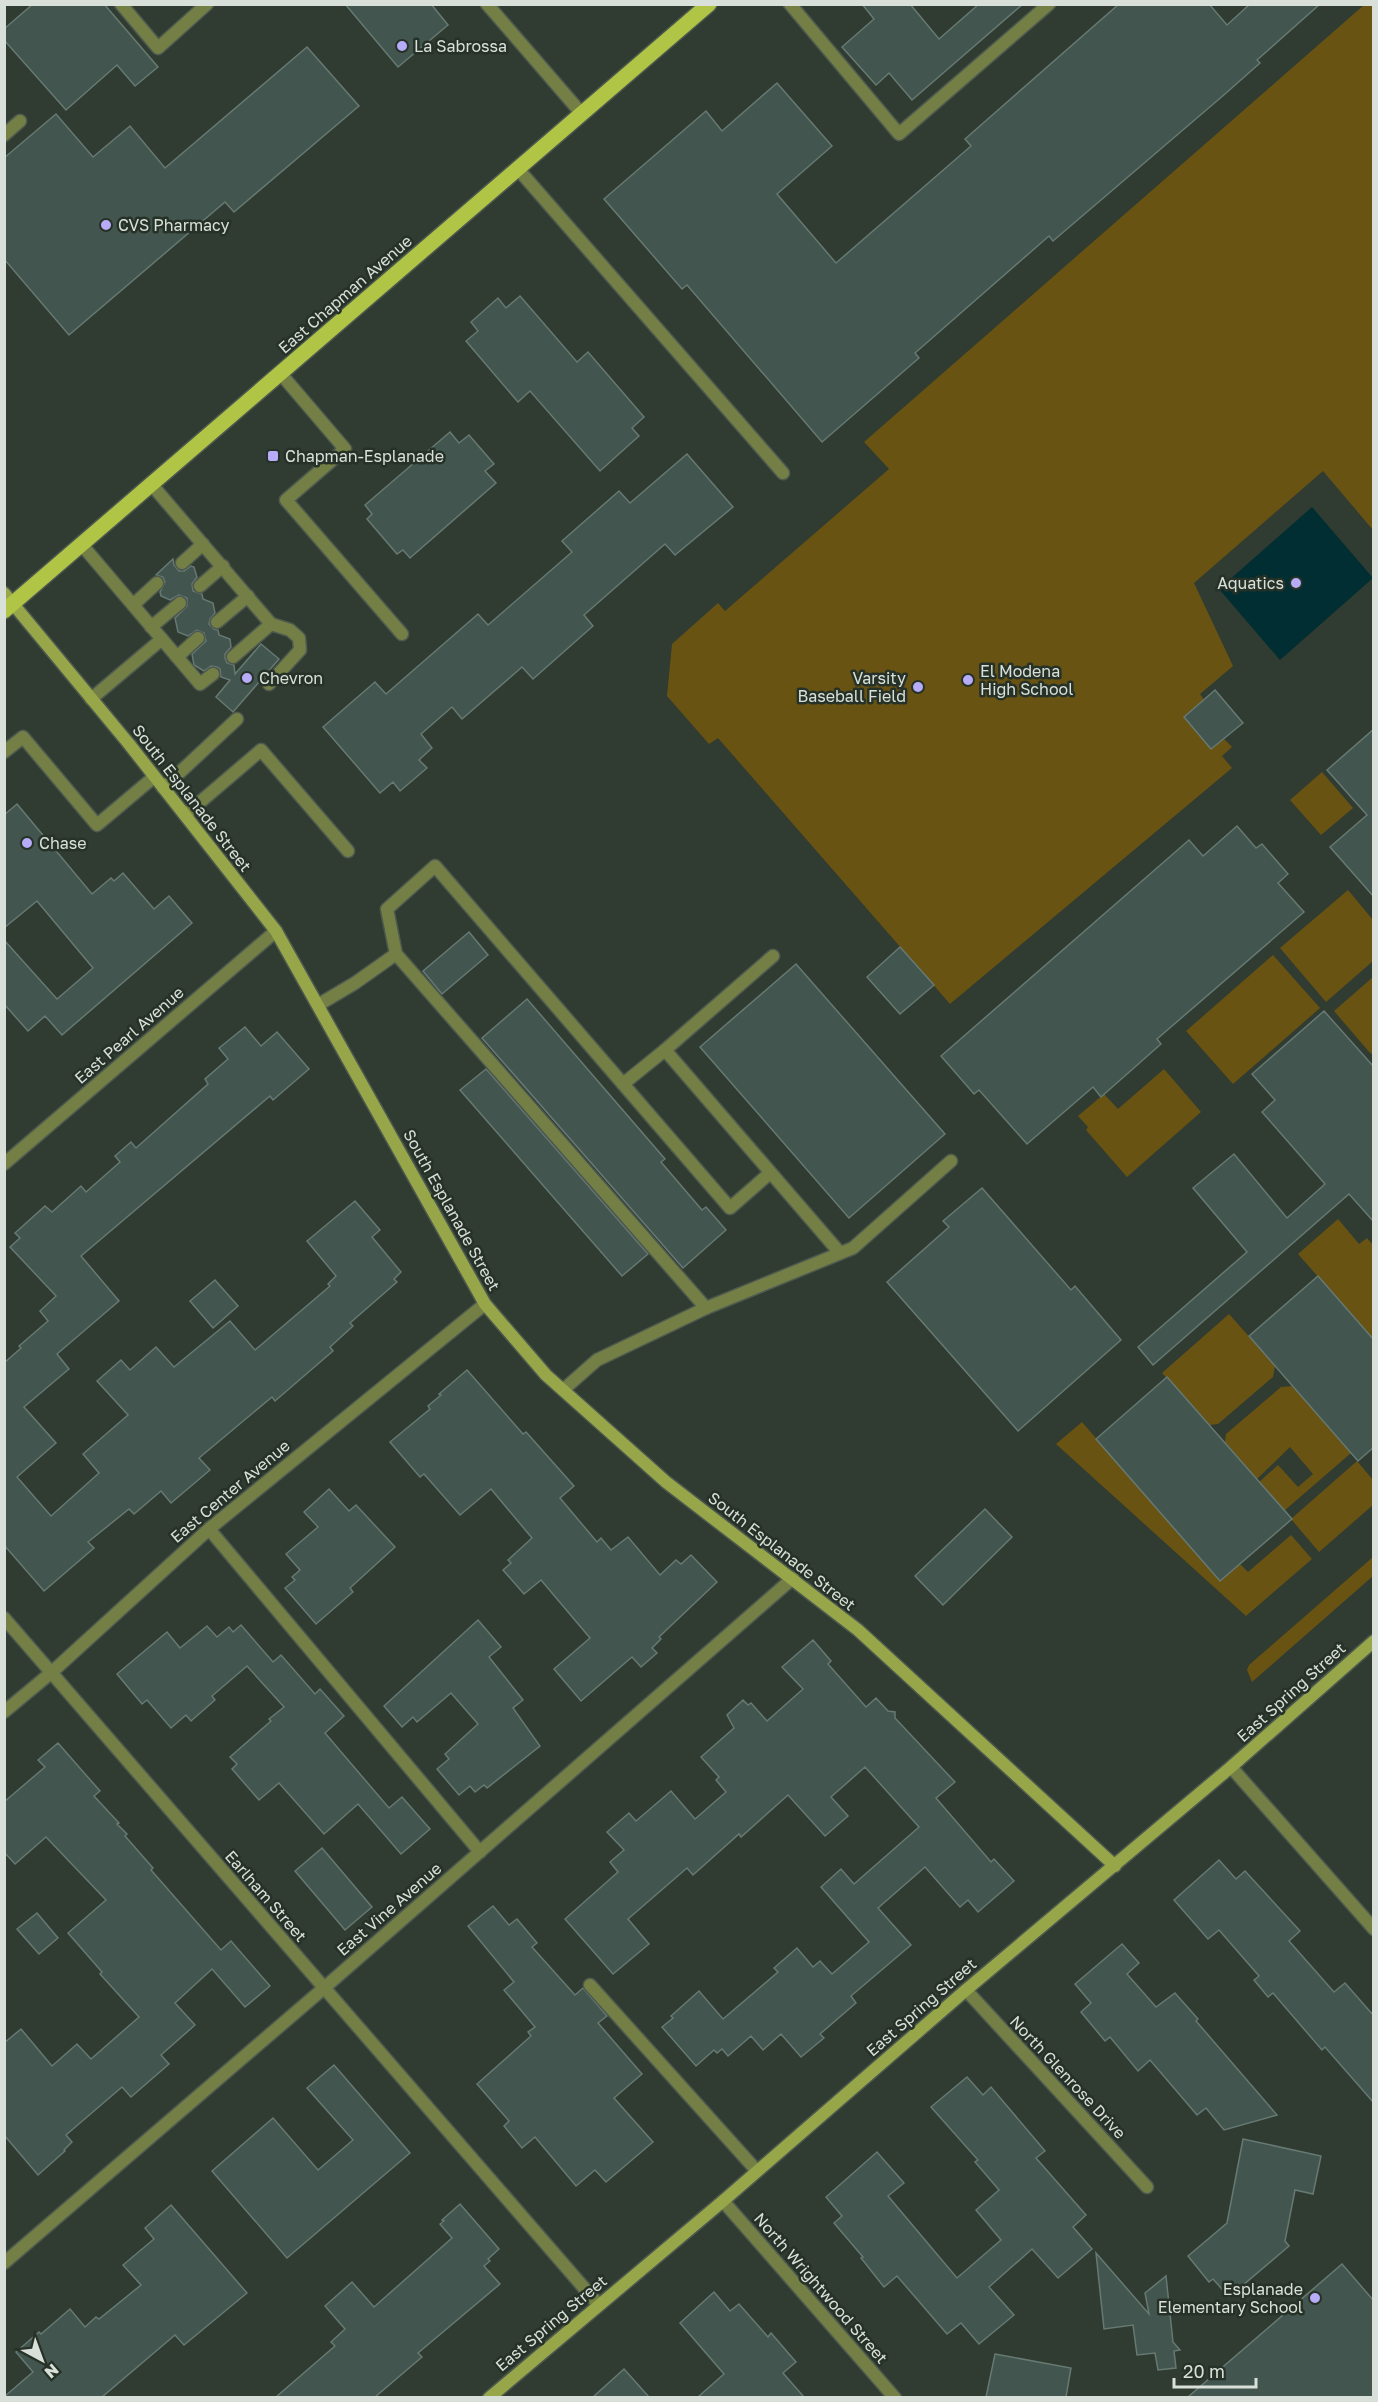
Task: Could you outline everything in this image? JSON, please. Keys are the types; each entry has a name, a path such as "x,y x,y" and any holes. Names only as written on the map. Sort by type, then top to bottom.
{"main road":[{"name":"East Chapman Avenue","path":"8,603 82,544 281,374 709,4"}],"street":[{"path":"121,4 158,48 207,4"},
{"path":"487,4 582,114"},
{"path":"790,4 899,134 1049,4"},
{"path":"4,135 20,122"},
{"path":"518,169 783,473"},
{"path":"281,374 345,449 286,500 402,634"},
{"path":"152,484 271,624 290,630 299,638 300,650 269,684"},
{"path":"82,544 200,684 213,674"},
{"path":"182,563 204,544"},
{"path":"200,585 223,566"},
{"path":"133,605 158,583"},
{"path":"217,622 248,596"},
{"name":"South Esplanade Street","path":"8,603 91,699 276,931 485,1304 546,1375 666,1482 858,1630 1115,1866"},
{"path":"151,627 180,603"},
{"path":"233,657 271,624"},
{"path":"177,657 198,638"},
{"path":"91,699 162,639"},
{"path":"163,788 237,720"},
{"path":"4,752 23,736 97,825 154,777"},
{"path":"185,815 261,750 348,851"},
{"path":"706,1308 396,954 387,909 435,866 730,1208 770,1173"},
{"name":"East Pearl Avenue","path":"4,1164 276,931"},
{"path":"318,1005 355,983 396,954"},
{"path":"623,1084 773,956"},
{"path":"665,1050 840,1253"},
{"path":"563,1390 597,1360 706,1308 853,1248 951,1161"},
{"name":"East Center Avenue","path":"4,1712 52,1672 209,1528 485,1304"},
{"path":"209,1528 480,1852"},
{"name":"East Vine Avenue","path":"4,2263 324,1988 793,1578"},
{"name":"Earlham Street","path":"4,1618 598,2304"},
{"name":"East Spring Street","path":"489,2397 723,2201 966,1990 1231,1767 1374,1641"},
{"path":"1231,1767 1374,1929"},
{"path":"590,1985 757,2171"},
{"name":"North Glenrose Drive","path":"966,1990 1147,2187"},
{"name":"North Wrightwood Street","path":"723,2201 895,2397"}],"shaded area":[{"path":"1364,5 1373,5 1373,530 1323,471 1194,583 1233,666 1200,694 1204,700 1184,717 1211,749 1224,739 1232,747 1222,756 1232,768 950,1004 718,738 709,744 667,696 672,644 718,603 725,611 889,469 864,442"},
{"path":"1322,772 1353,808 1321,835 1290,800"},
{"path":"1348,890 1373,920 1373,961 1326,1002 1280,948"},
{"path":"1273,955 1320,1008 1233,1084 1186,1031"},
{"path":"1373,977 1374,1052 1371,1054 1334,1011"},
{"path":"1164,1069 1201,1112 1127,1177 1086,1130 1088,1127 1078,1116 1104,1094 1118,1109"},
{"path":"1338,1219 1359,1244 1367,1238 1373,1245 1373,1335 1371,1337 1298,1254"},
{"path":"1229,1314 1275,1366 1273,1377 1218,1424 1210,1425 1162,1373"},
{"path":"1293,1386 1351,1453 1284,1511 1259,1482 1278,1465 1298,1487 1313,1474 1290,1447 1257,1479 1225,1442 1226,1434 1281,1387"},
{"path":"1082,1422 1220,1581 1240,1564 1248,1572 1291,1535 1312,1559 1246,1616 1056,1444"},
{"path":"1357,1461 1373,1480 1373,1505 1319,1552 1291,1519"},
{"path":"1373,1557 1373,1576 1252,1682 1247,1670 1249,1665"}],"water":[{"name":"Aquatics","path":"1312,507 1373,578 1280,660 1219,589"}],"building":[{"path":"33,4 104,4 158,67 135,86 117,65 66,110 4,40 4,29"},
{"name":"La Sabrossa","path":"345,4 431,4 448,25 398,67"},
{"path":"862,4 910,4 939,39 979,4 1023,4 912,100 889,73 876,85 842,47 874,19"},
{"path":"1119,4 1209,4 1227,25 1250,4 1320,4 1257,60 1260,63 1225,94 1053,241 1049,236 915,353 919,358 822,442 687,285 682,289 604,199 706,111 722,131 777,83 832,146 777,194 836,263 971,146 965,139"},
{"path":"307,47 359,106 234,212 225,202 69,335 4,259 4,158 56,114 93,157 130,126 165,168"},
{"path":"520,296 577,362 588,352 644,417 632,428 639,436 600,471 530,391 518,402 466,341 478,331 471,322 498,298 506,308"},
{"path":"450,432 459,443 469,435 494,464 485,471 496,483 410,558 403,550 397,554 367,519 372,514 365,505"},
{"path":"687,454 733,507 675,555 665,544 584,615 593,626 533,679 522,667 462,719 452,707 421,734 432,748 419,760 427,768 400,791 393,782 380,793 323,727 375,682 386,694 478,614 488,625 572,552 562,541 619,491 630,503"},
{"path":"173,559 179,571 194,567 197,577 192,584 193,591 202,594 203,599 213,603 215,613 209,624 218,630 219,635 230,639 231,647 225,654 225,658 227,663 234,665 235,674 261,644 279,659 233,712 216,697 230,680 221,677 220,669 217,667 211,666 204,671 194,665 192,654 206,641 204,633 197,630 188,636 178,632 175,618 187,606 187,598 179,595 170,600 161,596 160,592 165,582 163,577 156,575"},
{"path":"1215,690 1243,723 1211,749 1184,717"},
{"path":"1374,729 1374,897 1330,847 1367,815 1327,770"},
{"path":"17,804 92,894 111,878 114,881 123,873 154,909 169,896 192,923 62,1035 45,1016 28,1031 4,1004 4,940 57,999 93,968 37,901 4,928 4,815"},
{"path":"1237,826 1256,848 1262,844 1288,874 1278,883 1304,912 1157,1039 1161,1044 1101,1097 1093,1087 1027,1144 979,1090 974,1094 941,1056 1189,840 1203,856"},
{"path":"469,932 488,955 442,994 423,971"},
{"path":"900,947 934,985 900,1014 867,977"},
{"path":"796,964 945,1134 849,1218 700,1047"},
{"path":"527,999 665,1159 661,1162 702,1210 706,1207 726,1230 683,1268 482,1038"},
{"path":"1324,1011 1374,1067 1374,1222 1349,1194 1153,1365 1138,1347 1247,1252 1193,1188 1234,1154 1287,1218 1325,1184 1262,1112 1275,1100 1252,1074"},
{"path":"245,1027 261,1046 277,1032 309,1069 273,1100 270,1096 81,1256 119,1301 57,1354 69,1369 24,1407 56,1443 17,1477 51,1516 99,1473 83,1454 128,1415 97,1381 121,1360 130,1370 156,1347 174,1367 230,1321 255,1350 330,1286 328,1284 336,1276 307,1241 355,1201 380,1230 372,1237 401,1272 394,1279 397,1282 350,1323 353,1326 330,1347 333,1351 275,1401 272,1397 199,1458 210,1470 171,1503 161,1491 134,1514 129,1509 88,1542 94,1548 44,1591 4,1545 4,1363 21,1348 19,1346 48,1321 40,1311 56,1296 10,1247 20,1238 15,1233 45,1206 52,1212 81,1186 86,1192 120,1162 115,1156 131,1142 136,1148 208,1084 205,1079 228,1059 219,1048"},
{"path":"486,1069 648,1254 622,1276 460,1090"},
{"path":"982,1188 1071,1290 1075,1286 1121,1340 1018,1431 887,1282 949,1227 943,1221"},
{"path":"1318,1276 1374,1340 1374,1447 1358,1461 1249,1336"},
{"path":"215,1280 238,1306 213,1328 190,1301"},
{"path":"467,1370 523,1434 526,1432 574,1486 560,1498 597,1542 601,1538 611,1550 628,1537 660,1575 676,1560 681,1564 691,1555 717,1582 659,1637 661,1639 652,1648 657,1653 641,1667 632,1657 581,1701 554,1669 590,1638 541,1580 524,1594 503,1570 511,1563 508,1560 532,1538 491,1489 460,1515 424,1474 420,1477 390,1442 430,1409 428,1406 441,1395 439,1394"},
{"path":"1167,1377 1292,1519 1220,1581 1096,1439"},
{"path":"329,1489 349,1511 356,1505 395,1547 350,1588 353,1592 316,1624 285,1588 295,1580 292,1577 300,1570 286,1554 318,1527 304,1512"},
{"path":"985,1509 1012,1537 943,1605 915,1576"},
{"path":"478,1620 501,1647 489,1657 523,1700 513,1708 540,1746 487,1788 484,1785 475,1792 470,1786 459,1795 437,1769 449,1759 445,1754 478,1724 451,1693 417,1722 413,1717 402,1727 384,1706"},
{"path":"241,1625 273,1662 281,1655 315,1694 320,1689 344,1716 325,1733 389,1808 402,1797 430,1829 401,1854 358,1804 324,1834 279,1783 259,1800 232,1769 237,1764 230,1757 284,1707 247,1666 212,1696 215,1700 191,1721 186,1715 171,1728 147,1700 142,1704 117,1674 167,1632 180,1648 207,1626 217,1637 229,1627 233,1632"},
{"path":"813,1640 831,1661 828,1664 866,1707 876,1698 888,1711 895,1712 895,1718 955,1782 936,1798 991,1862 994,1859 1014,1881 978,1912 968,1900 960,1907 925,1867 878,1908 911,1945 851,1996 856,2003 820,2034 824,2038 801,2057 781,2034 763,2050 751,2036 728,2056 722,2049 717,2053 714,2050 696,2066 662,2027 673,2018 671,2016 699,1991 723,2019 778,1972 774,1968 797,1948 813,1967 820,1961 832,1974 869,1942 821,1887 841,1869 854,1884 919,1827 865,1767 831,1797 848,1816 825,1836 788,1795 741,1837 739,1834 693,1875 687,1868 628,1919 649,1944 613,1974 565,1919 618,1872 610,1862 624,1850 607,1832 629,1813 636,1821 671,1791 695,1819 726,1792 716,1780 719,1777 701,1757 734,1728 727,1715 743,1700 748,1705 751,1703 767,1721 803,1689 782,1667"},
{"path":"58,1743 100,1791 94,1796 119,1823 117,1824 127,1834 125,1836 153,1868 151,1870 221,1950 231,1941 270,1986 245,2007 212,1969 175,2003 195,2025 161,2055 169,2064 131,2097 122,2087 66,2135 72,2142 38,2175 4,2135 4,2043 21,2029 52,2066 77,2044 91,2059 139,2017 100,1974 102,1972 68,1933 106,1900 46,1837 15,1864 4,1852 4,1802 45,1767 38,1760"},
{"path":"322,1848 372,1907 345,1930 295,1871"},
{"path":"1219,1860 1236,1879 1245,1871 1300,1931 1289,1941 1334,1992 1345,1983 1374,2016 1374,2103 1325,2047 1322,2050 1273,1993 1268,1997 1254,1980 1259,1976 1219,1930 1208,1939 1174,1900"},
{"path":"493,1906 509,1925 517,1919 537,1943 532,1947 575,1995 583,1988 607,2016 598,2023 642,2074 614,2098 653,2142 606,2182 595,2170 576,2186 535,2137 522,2148 504,2126 509,2121 477,2084 531,2036 528,2032 535,2027 504,1990 514,1982 468,1926"},
{"path":"37,1913 58,1938 39,1954 17,1929"},
{"path":"1122,1944 1139,1963 1127,1974 1156,2007 1175,1993 1198,2019 1196,2021 1277,2115 1224,2130 1206,2108 1197,2115 1150,2060 1138,2071 1110,2037 1105,2041 1081,2012 1091,2003 1075,1984"},
{"path":"334,2065 410,2153 287,2258 212,2171 273,2118 318,2170 353,2140 307,2088"},
{"path":"967,2077 983,2095 991,2087 1045,2151 1036,2158 1086,2215 1073,2227 1092,2249 1058,2278 1032,2249 989,2287 1014,2315 979,2344 961,2323 947,2334 897,2276 884,2287 861,2258 863,2257 834,2223 842,2216 826,2197 877,2152 904,2183 888,2196 957,2278 1001,2240 976,2210 999,2190 975,2162 978,2160 931,2107"},
{"path":"1243,2139 1321,2156 1313,2194 1295,2190 1285,2241 1289,2246 1229,2297 1213,2279 1209,2282 1188,2256 1227,2223"},
{"path":"460,2204 499,2249 484,2266 500,2284 418,2353 422,2357 375,2397 276,2397 335,2346 331,2342 345,2329 325,2306 352,2282 374,2307 452,2238 440,2224"},
{"path":"171,2205 247,2293 184,2345 175,2335 102,2397 4,2397 33,2372 16,2352 39,2332 41,2334 70,2309 85,2327 96,2317 99,2319 141,2285 123,2265 154,2239 145,2228"},
{"path":"1096,2253 1149,2314 1145,2293 1166,2276 1173,2342 1180,2350 1174,2351 1176,2368 1158,2370 1155,2353 1137,2355 1133,2325 1104,2329"},
{"path":"1342,2264 1374,2301 1374,2397 1188,2397"},
{"path":"714,2292 730,2311 739,2304 768,2337 771,2333 796,2362 783,2373 804,2397 698,2397 724,2374 680,2323"},
{"path":"995,2354 1071,2368 1066,2397 986,2397"},
{"path":"624,2369 649,2397 593,2397"}],"place":[{"name":"La Sabrossa","path":"402,46"},
{"name":"CVS Pharmacy","path":"106,225"},
{"name":"Chapman-Esplanade","path":"273,456"},
{"name":"Aquatics","path":"1296,583"},
{"name":"Chevron","path":"247,678"},
{"name":"El Modena High School","path":"968,680"},
{"name":"Varsity Baseball Field","path":"918,687"},
{"name":"Chase","path":"27,843"},
{"name":"Esplanade Elementary School","path":"1315,2298"}]}
